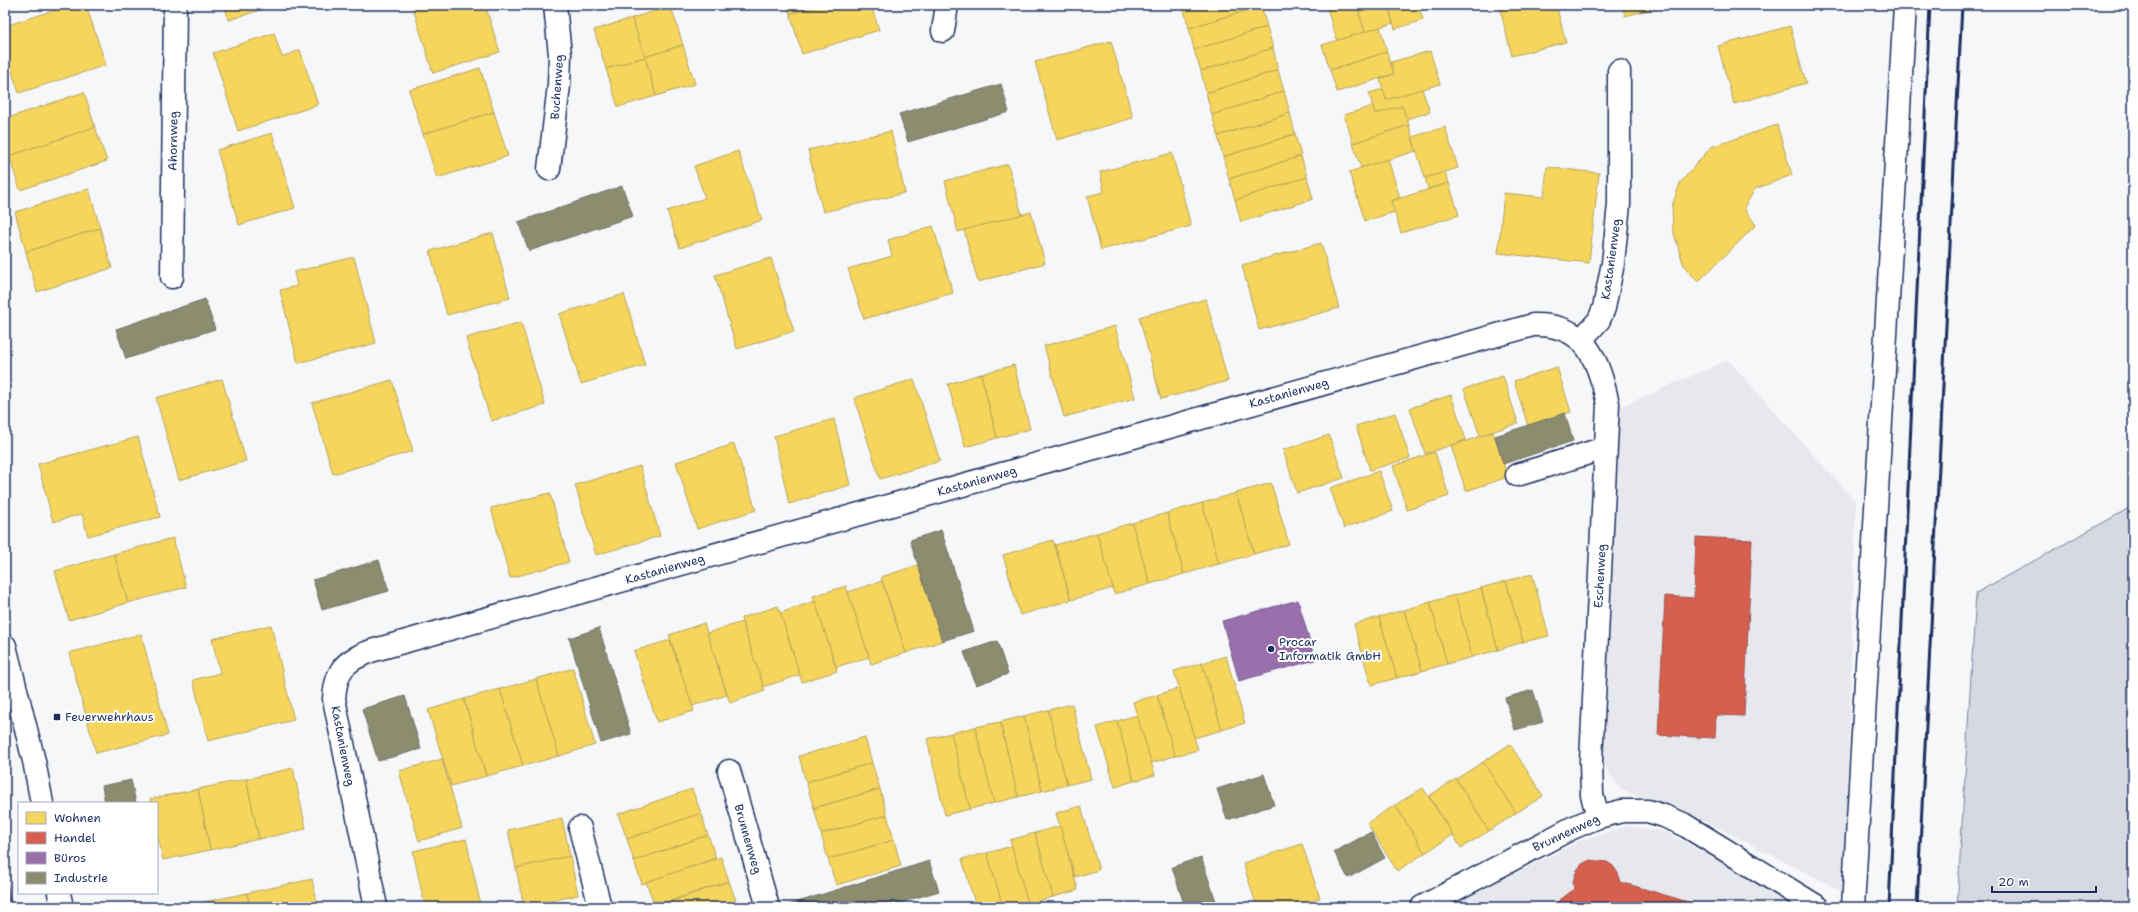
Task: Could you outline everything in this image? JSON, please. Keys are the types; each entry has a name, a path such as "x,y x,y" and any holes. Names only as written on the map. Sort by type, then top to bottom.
{"street":[{"name":"Ahornweg","path":"172,277 175,5"},
{"name":"Buchenweg","path":"550,169 560,70 559,36 555,5"},
{"path":"943,31 947,5"},
{"path":"1853,907 1905,5"},
{"name":"Kastanienweg","path":"376,907 334,699 338,673 354,657 1518,328 1548,325 1562,327 1582,340 1599,320 1604,308 1613,263 1619,204 1619,71"},
{"name":"Eschenweg","path":"1582,340 1598,367 1608,404 1592,762 1592,795 1598,817"},
{"path":"1517,475 1605,448"},
{"path":"5,646 34,761 42,802"},
{"name":"Brunnenweg","path":"729,771 768,907"},
{"name":"Brunnenweg","path":"1422,907 1572,828 1598,817 1635,810 1648,811 1684,824 1818,907"},
{"path":"580,828 600,907"},
{"path":"59,894 62,907"}],"shaded area":[{"path":"1728,360 1856,502 1844,892 1669,803 1641,799 1619,787 1604,765 1618,408"},
{"path":"2133,506 2133,907 1957,907 1976,593"},
{"path":"1628,826 1666,832 1763,884 1791,907 1447,907 1580,841"}],"building: Wohnen":[{"path":"71,5 86,5 106,65 19,93 5,51 5,26"},
{"path":"224,5 276,5 229,20"},
{"path":"412,5 485,5 500,52 433,73"},
{"path":"787,5 820,5 790,14"},
{"path":"820,5 871,5 879,30 802,54 790,14"},
{"path":"1189,5 1261,6 1189,28 1183,7"},
{"path":"1326,5 1357,5 1365,32 1337,41"},
{"path":"1357,5 1388,5 1393,23 1365,32"},
{"path":"1388,5 1418,5 1423,20 1395,29"},
{"path":"1499,5 1556,5 1566,42 1512,56"},
{"path":"1622,5 1668,5 1625,16"},
{"path":"671,6 683,45 645,57 632,18"},
{"path":"1261,6 1267,27 1194,50 1189,28"},
{"path":"632,18 645,57 606,69 594,30"},
{"path":"1790,26 1806,83 1734,104 1718,46"},
{"path":"1267,27 1273,48 1201,71 1194,50"},
{"path":"1380,27 1387,52 1330,70 1322,45"},
{"path":"274,33 282,57 300,50 318,105 238,131 213,53"},
{"path":"1111,41 1133,118 1057,140 1035,62"},
{"path":"683,45 695,84 656,96 645,57"},
{"path":"1273,48 1278,70 1206,93 1201,71"},
{"path":"1430,51 1440,84 1386,100 1380,79 1394,74 1391,62"},
{"path":"1387,52 1394,74 1337,92 1330,70"},
{"path":"645,57 656,96 618,107 606,69"},
{"path":"480,68 494,112 423,134 409,90"},
{"path":"1278,70 1284,91 1212,115 1206,93"},
{"path":"1383,89 1386,100 1422,89 1430,112 1406,119 1402,106 1375,114 1369,93"},
{"path":"1284,91 1290,113 1218,136 1212,115"},
{"path":"84,92 95,127 9,156 5,143 5,119"},
{"path":"1373,106 1375,114 1402,106 1409,125 1353,143 1344,115"},
{"path":"494,112 508,156 437,178 423,134"},
{"path":"1290,113 1295,134 1223,157 1218,136"},
{"path":"1409,125 1416,151 1361,168 1353,143"},
{"path":"1777,125 1792,175 1755,189 1744,208 1756,225 1698,282 1684,266 1673,230 1672,206 1680,183 1711,147"},
{"path":"95,127 107,161 20,190 9,156"},
{"path":"1445,127 1458,168 1425,178 1412,137"},
{"path":"891,131 905,193 823,212 808,150"},
{"path":"272,133 295,208 239,225 217,150"},
{"path":"1295,134 1301,156 1229,179 1223,157"},
{"path":"738,151 762,220 680,248 667,211 705,198 694,166"},
{"path":"1172,153 1191,226 1101,250 1087,196 1104,192 1100,172"},
{"path":"1301,156 1307,177 1235,200 1229,179"},
{"path":"1388,159 1400,198 1391,201 1395,212 1365,221 1349,172"},
{"path":"1008,164 1022,215 958,232 945,181"},
{"path":"1547,167 1599,173 1589,263 1498,253 1504,193 1544,197"},
{"path":"1445,172 1449,183 1428,189 1425,178"},
{"path":"1307,177 1313,199 1241,222 1235,200"},
{"path":"1449,183 1459,215 1401,233 1391,201"},
{"path":"89,189 100,228 26,252 15,212"},
{"path":"1031,212 1045,263 978,282 964,230"},
{"path":"933,226 953,293 864,319 848,269 892,256 888,240"},
{"path":"100,228 112,268 37,292 26,252"},
{"path":"493,233 510,298 447,315 430,251"},
{"path":"1321,243 1339,308 1259,330 1242,265"},
{"path":"354,257 376,343 298,363 280,290 297,286 294,272"},
{"path":"771,258 794,331 737,349 715,275"},
{"path":"624,294 645,365 581,384 559,314"},
{"path":"1206,299 1228,381 1161,399 1139,317"},
{"path":"521,322 545,405 491,421 466,338"},
{"path":"1115,326 1135,398 1064,417 1044,346"},
{"path":"1014,365 1030,429 997,438 981,374"},
{"path":"1557,367 1571,412 1528,426 1514,381"},
{"path":"981,374 997,438 965,447 948,384"},
{"path":"1503,376 1518,423 1480,436 1464,389"},
{"path":"222,379 246,461 179,480 156,398"},
{"path":"914,379 940,461 880,479 854,398"},
{"path":"392,380 413,451 333,474 312,403"},
{"path":"1451,395 1466,440 1425,454 1410,408"},
{"path":"1395,413 1410,458 1370,470 1356,426"},
{"path":"834,419 850,485 789,504 774,436"},
{"path":"1493,432 1508,477 1466,491 1451,446"},
{"path":"1329,435 1344,478 1297,493 1283,450"},
{"path":"138,437 160,517 88,536 82,514 53,522 38,464"},
{"path":"734,444 756,510 697,529 676,462"},
{"path":"1435,452 1449,496 1407,510 1393,466"},
{"path":"640,466 660,536 596,555 575,485"},
{"path":"1379,471 1393,511 1344,528 1330,488"},
{"path":"1271,483 1289,544 1254,554 1236,493"},
{"path":"550,493 569,562 510,578 491,508"},
{"path":"1236,493 1254,554 1219,564 1202,503"},
{"path":"1202,503 1219,564 1184,574 1167,513"},
{"path":"1167,513 1184,574 1150,584 1132,523"},
{"path":"1132,523 1150,584 1114,594 1097,533"},
{"path":"1097,533 1113,588 1071,600 1055,545"},
{"path":"173,538 186,587 128,603 114,554"},
{"path":"1053,540 1071,600 1020,615 1003,555"},
{"path":"114,554 128,603 69,620 55,571"},
{"path":"918,565 942,641 906,653 881,577"},
{"path":"1532,574 1549,636 1523,642 1506,581"},
{"path":"882,581 906,653 871,664 848,592"},
{"path":"1506,581 1523,642 1498,650 1481,588"},
{"path":"846,586 869,657 836,667 813,596"},
{"path":"1481,588 1498,650 1472,657 1455,595"},
{"path":"1455,595 1472,657 1447,664 1430,602"},
{"path":"815,601 837,671 802,682 780,613"},
{"path":"1430,602 1447,664 1422,671 1404,610"},
{"path":"778,606 800,675 763,687 741,618"},
{"path":"1404,610 1422,671 1397,678 1379,617"},
{"path":"1379,617 1397,678 1371,685 1354,624"},
{"path":"742,622 765,691 730,703 707,633"},
{"path":"704,623 727,695 692,706 669,635"},
{"path":"271,625 294,720 208,741 193,680 220,673 212,639"},
{"path":"141,634 168,735 96,753 69,653"},
{"path":"670,640 694,711 657,722 634,651"},
{"path":"1226,656 1245,723 1222,730 1202,663"},
{"path":"1202,663 1222,730 1194,738 1174,671"},
{"path":"573,668 595,745 559,756 536,679"},
{"path":"536,679 559,756 523,766 500,689"},
{"path":"1179,688 1198,750 1175,756 1157,695"},
{"path":"500,689 523,766 486,776 464,699"},
{"path":"1157,695 1175,756 1151,763 1133,702"},
{"path":"464,699 486,776 451,786 428,710"},
{"path":"1072,704 1091,779 1067,785 1048,710"},
{"path":"1048,710 1067,785 1042,791 1024,716"},
{"path":"1137,715 1155,775 1134,781 1117,721"},
{"path":"1024,716 1042,791 1018,797 1000,722"},
{"path":"1117,721 1134,781 1115,787 1097,727"},
{"path":"1000,722 1018,797 994,803 975,727"},
{"path":"975,727 994,803 970,809 951,733"},
{"path":"951,733 970,809 945,815 927,739"},
{"path":"865,737 872,763 806,782 799,756"},
{"path":"1510,744 1543,796 1516,813 1483,762"},
{"path":"442,759 462,828 419,841 399,771"},
{"path":"1483,762 1516,813 1489,831 1456,779"},
{"path":"872,763 880,789 814,808 806,782"},
{"path":"293,768 306,829 259,839 246,779"},
{"path":"246,779 259,839 210,850 198,789"},
{"path":"1456,779 1489,831 1461,848 1429,796"},
{"path":"1423,788 1453,835 1425,853 1395,805"},
{"path":"198,789 210,850 163,860 158,837 158,802 151,802 150,799"},
{"path":"692,789 701,813 627,839 618,814"},
{"path":"880,789 887,815 821,834 814,808"},
{"path":"1395,805 1425,853 1397,871 1367,823"},
{"path":"1081,806 1099,870 1075,877 1056,813"},
{"path":"701,813 708,835 634,861 627,839"},
{"path":"887,815 894,840 828,859 821,834"},
{"path":"562,818 570,856 516,868 508,830"},
{"path":"1060,826 1078,890 1053,897 1035,833"},
{"path":"1035,833 1053,897 1028,904 1010,840"},
{"path":"708,835 716,858 642,884 634,861"},
{"path":"466,839 481,907 425,907 413,851"},
{"path":"894,840 901,866 836,885 828,859"},
{"path":"1302,844 1320,898 1292,907 1257,907 1243,863"},
{"path":"1012,846 1029,907 1003,907 987,853"},
{"path":"987,853 1003,907 976,907 962,859"},
{"path":"570,856 578,895 524,907 516,868"},
{"path":"721,857 729,881 655,906 646,882"},
{"path":"312,879 318,907 250,907 247,893"},
{"path":"729,881 737,904 729,907 655,907"},
{"path":"247,893 250,907 185,907 185,906"},
{"path":"737,904 739,907 729,907"}],"building: Handel":[{"path":"1696,537 1752,540 1744,716 1716,715 1715,738 1658,735 1665,596 1694,598"},
{"path":"1590,860 1607,862 1613,866 1618,873 1621,882 1705,907 1551,907 1574,889 1573,881 1577,870 1582,864"}],"building: Büros":[{"name":"Procar Informatik GmbH","path":"1298,600 1315,660 1239,681 1222,621"},
{"path":"5,874 8,887 11,907 5,907"}],"building: Industrie":[{"path":"1001,84 1009,112 908,142 899,114"},
{"path":"622,186 633,216 529,251 518,222"},
{"path":"205,299 215,329 126,359 116,329"},
{"path":"1565,413 1573,441 1503,464 1495,436"},
{"path":"941,530 974,631 942,641 910,540"},
{"path":"379,560 389,591 322,610 313,580"},
{"path":"599,628 631,734 601,743 569,638"},
{"path":"997,641 1008,674 976,685 964,652"},
{"path":"1533,690 1543,722 1515,730 1505,698"},
{"path":"405,696 421,749 378,761 362,709"},
{"path":"1264,774 1274,805 1227,820 1217,789"},
{"path":"131,780 136,802 105,802 102,786"},
{"path":"1371,832 1385,858 1348,878 1334,852"},
{"path":"1201,857 1218,907 1185,907 1172,867"},
{"path":"929,861 939,891 886,907 785,907 785,906"}],"railway":[{"path":"1889,907 1930,5"},
{"path":"1917,907 1962,5"}],"place":[{"name":"Procar Informatik GmbH","path":"1271,649"},
{"name":"Feuerwehrhaus","path":"57,717"}]}
